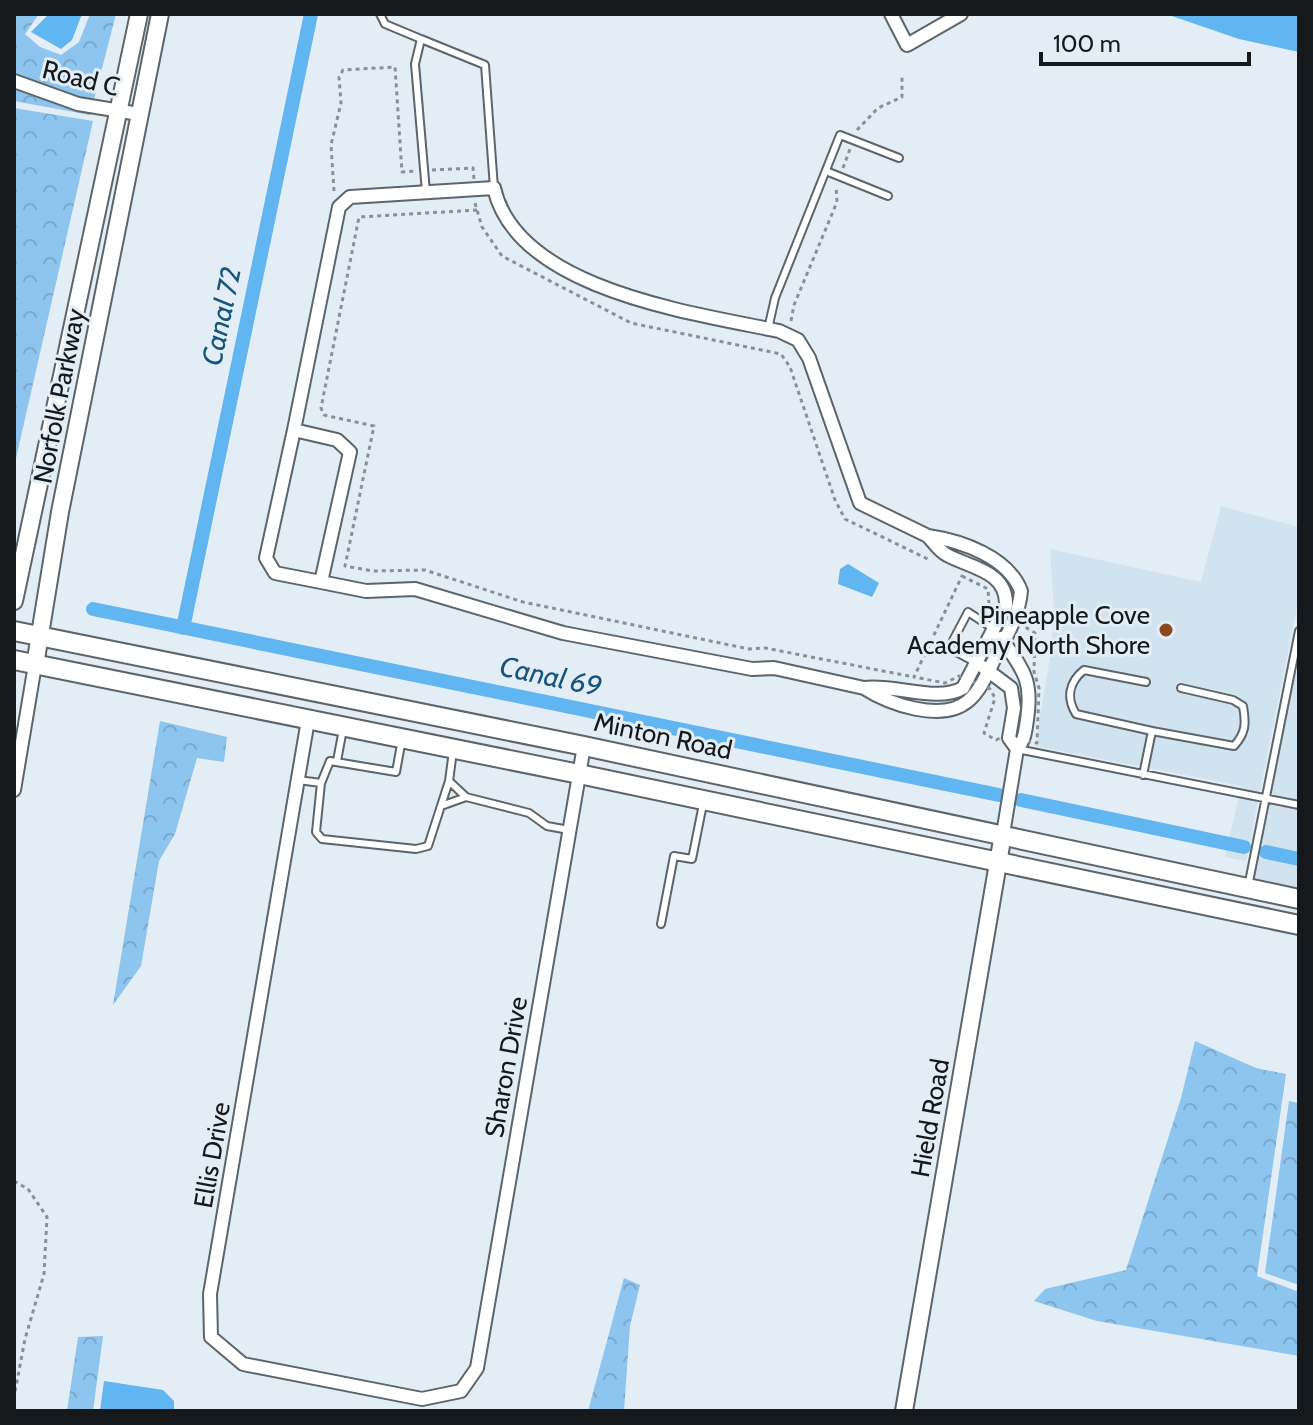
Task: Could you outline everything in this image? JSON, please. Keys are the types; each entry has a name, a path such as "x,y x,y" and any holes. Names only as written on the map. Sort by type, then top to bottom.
{"main road":[{"name":"Minton Road","path":"14,631 584,746 1299,899"},
{"name":"Minton Road","path":"14,660 579,774 1299,925"},
{"path":"1144,892 1176,889 1216,896 1248,887"}],"street":[{"name":"Norfolk Parkway","path":"14,601 139,14"},
{"name":"Norfolk Parkway","path":"14,790 60,512 160,14"},
{"path":"891,14 907,45 961,14"},
{"name":"Road C","path":"14,81 78,104 139,114"},
{"path":"494,188 512,231 535,250 584,278 648,305 768,329 798,340 809,358 860,503 928,536 949,539 1005,565 1016,578 1021,591 1020,605 1004,642 963,688 951,695 900,687 864,688 774,668 752,669 563,633 415,589 366,591 275,573 266,558 339,207 350,197 426,192 494,188"},
{"path":"294,430 337,440 350,452 321,582"},
{"path":"864,688 883,700 936,711 953,709 967,702 982,667 994,629 1006,605 1006,591 989,573 943,553 928,536"},
{"path":"959,560 965,547"},
{"path":"994,629 1027,675 1031,693 1024,741 1017,749 1003,834"},
{"path":"982,667 1011,688 1014,695 1009,738 1017,749"},
{"path":"897,703 900,687"},
{"name":"Ellis Drive","path":"308,720 210,1294 211,1337 243,1364 422,1399 461,1391"},
{"name":"Sharon Drive","path":"461,1391 477,1368 584,746"},
{"name":"Hield Road","path":"904,1411 1003,834"}],"lane":[{"path":"380,14 385,24 485,65 494,188"},
{"path":"421,39 415,64 426,192"},
{"path":"768,329 775,298 840,135 899,158"},
{"path":"826,171 888,196"},
{"path":"982,667 949,648 968,612 994,629"},
{"path":"1248,887 1299,631"},
{"path":"1146,682 1084,670 1070,690 1070,704 1076,714 1152,731 1234,746 1243,737 1246,720 1243,706 1233,700 1181,688"},
{"path":"337,761 343,727"},
{"path":"1143,775 1152,731"},
{"path":"402,739 396,772 337,761 325,766 316,832 322,839 416,849 428,846 449,781 453,749"},
{"path":"1017,749 1299,805"},
{"path":"298,780 321,783"},
{"path":"449,781 466,797 529,813 547,826 569,830"},
{"path":"441,806 466,797"},
{"path":"661,924 674,856 692,859 704,800"}],"path":[{"path":"781,354 789,335 794,305 837,202 836,187 853,140 861,123 878,108 902,97 902,75"},
{"path":"477,210 359,217 321,408 324,415 374,426 345,566 373,571 425,570 523,602 749,649 765,648 914,677"},
{"path":"935,619 940,622"},
{"path":"14,1181 28,1189 47,1217 44,1274 25,1339 14,1397"}],"shaded area":[{"path":"49,14 82,14 72,40 61,49 31,32"},
{"path":"1166,14 1299,14 1299,52 1239,39"},
{"name":"Pineapple Cove Academy North Shore","path":"1221,506 1299,527 1299,597 1246,861 1225,857 1241,786 1035,746 1051,651 1054,609 1050,549 1201,582"},
{"path":"848,564 879,583 872,597 838,584 840,569"},
{"path":"1299,631 1299,899 1248,887"},
{"path":"104,1381 163,1390 174,1401 174,1411 100,1411"}],"green space":[{"path":"14,14 39,14 25,34 40,47 61,55 79,42 90,14 116,14 90,115 14,101"},
{"path":"14,108 93,121 14,467"},
{"path":"160,721 227,737 224,762 197,758 175,834 159,861 141,966 113,1005"},
{"path":"1195,1041 1256,1068 1286,1074 1257,1276 1299,1292 1299,1356 1097,1321 1034,1301 1045,1289 1126,1270 1181,1098"},
{"path":"1289,1101 1299,1103 1299,1285 1265,1273"},
{"path":"624,1278 640,1285 630,1326 624,1411 588,1411"},
{"path":"103,1336 93,1411 67,1411 78,1337"}],"waterway":[{"name":"Canal 72","path":"183,628 311,14"},
{"name":"Canal 69","path":"93,609 999,795"},
{"name":"Canal 69","path":"1021,800 1244,847"},
{"name":"Canal 69","path":"1266,852 1299,859"}],"place":[{"name":"Pineapple Cove Academy North Shore","path":"1166,630"}]}
